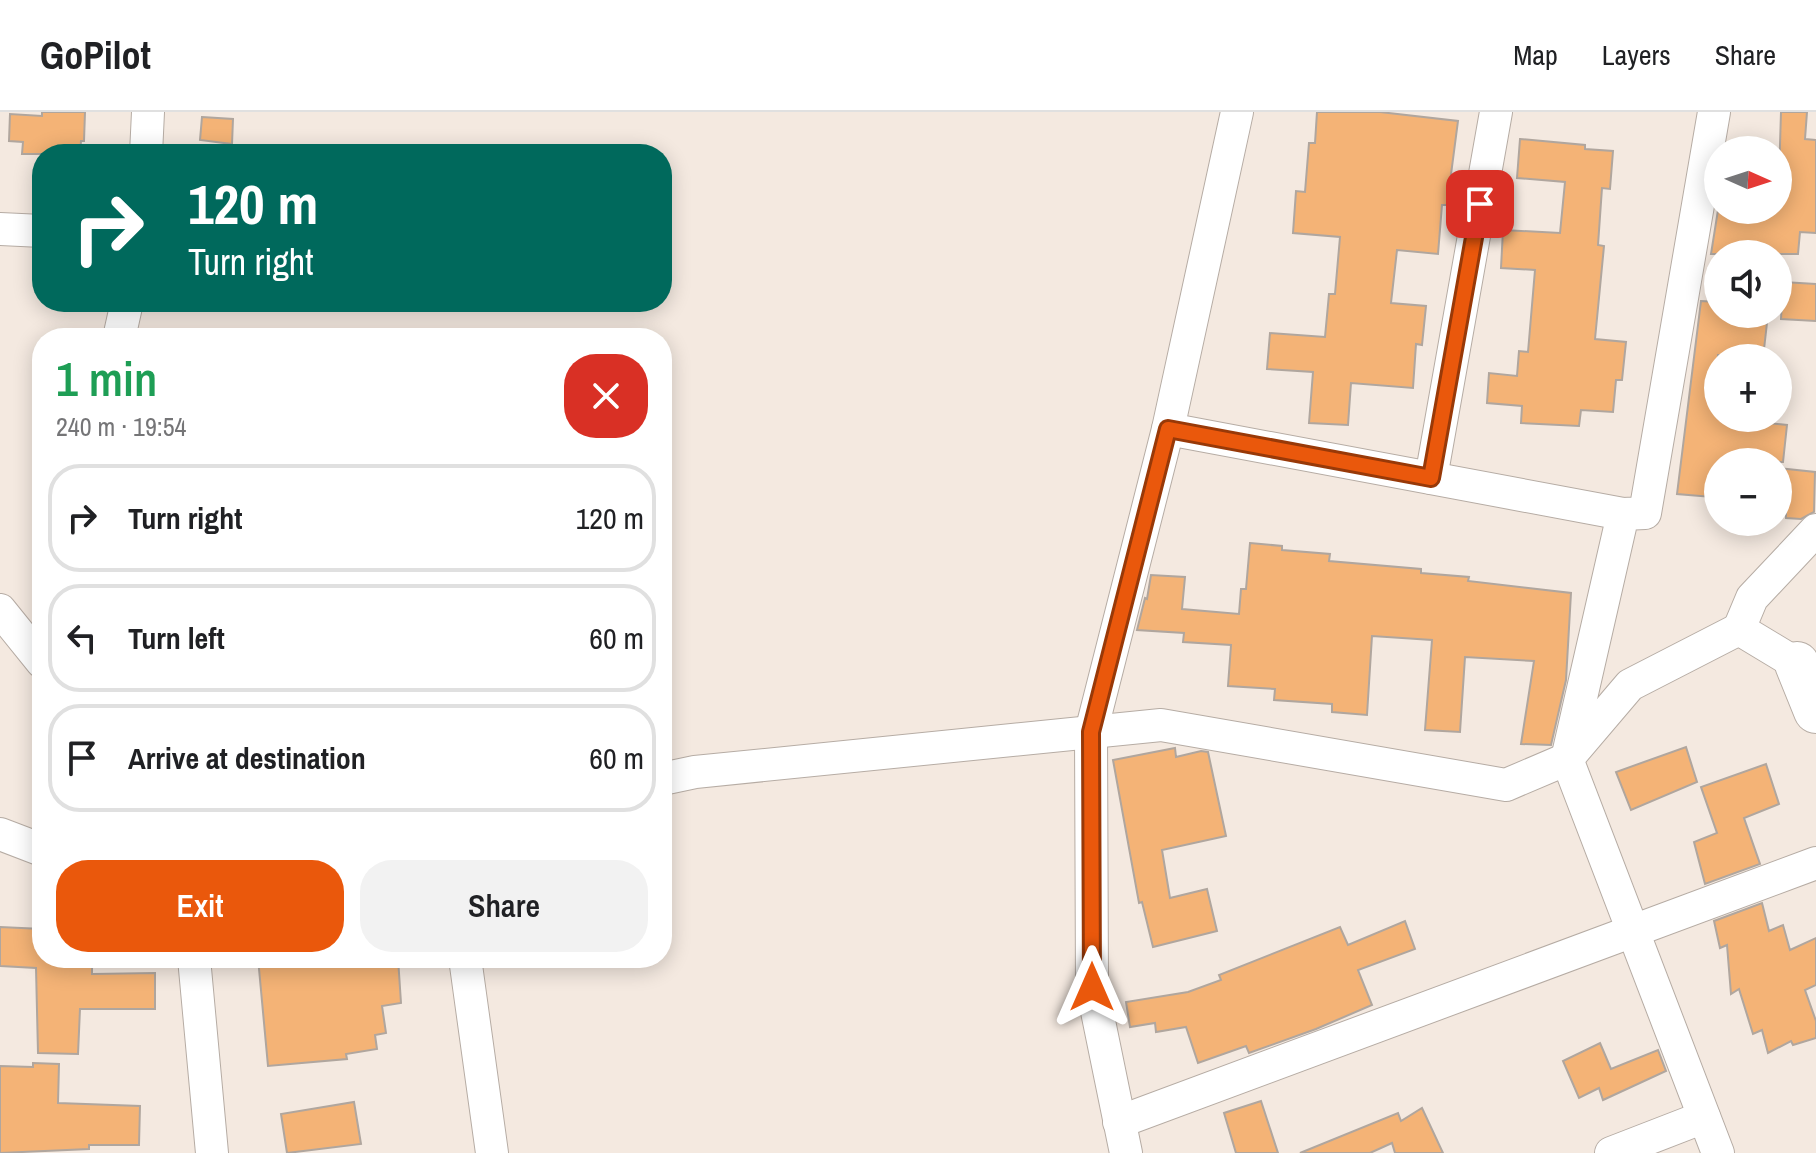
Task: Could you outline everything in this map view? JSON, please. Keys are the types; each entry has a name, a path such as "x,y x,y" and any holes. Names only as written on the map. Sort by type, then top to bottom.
{"street":[{"path":"146,144 148,112"},
{"path":"1237,112 1168,429 1091,732 1092,987 1122,1138 1632,932 1816,863"},
{"path":"1431,478 1496,112"},
{"path":"1168,429 1623,514 1645,513 1714,112"},
{"path":"0,229 32,231"},
{"path":"1623,514 1567,759 1718,1153"},
{"path":"672,777 695,772 1161,725 1506,785 1567,759 1630,685 1739,629 1752,598 1816,530"},
{"path":"0,610 32,650"},
{"path":"1739,629 1797,664 1816,711"},
{"path":"0,834 32,846"},
{"path":"195,968 212,1153"},
{"path":"466,968 492,1153"},
{"path":"1611,1153 1704,1117"}],"building":[{"path":"42,112 85,112 84,141 81,144 32,144 32,154 22,154 23,142 9,141 10,114 42,116"},
{"path":"1317,112 1380,112 1458,121 1447,205 1442,205 1438,254 1397,250 1391,303 1426,306 1422,345 1416,344 1413,388 1351,383 1348,425 1309,423 1313,372 1267,369 1270,333 1325,337 1329,294 1335,294 1340,237 1293,233 1296,191 1305,192 1309,143 1315,143"},
{"path":"1781,112 1807,112 1805,139 1816,140 1816,233 1800,232 1798,254 1792,254 1792,240 1713,240 1716,224 1792,224 1792,136 1780,136"},
{"path":"202,117 233,119 232,144 200,140"},
{"path":"1520,139 1613,151 1610,189 1602,188 1598,245 1604,246 1595,339 1626,342 1622,380 1616,380 1613,412 1581,410 1579,426 1521,423 1522,406 1487,403 1489,373 1517,376 1519,351 1528,352 1535,270 1501,268 1503,230 1560,233 1565,182 1517,178"},
{"path":"1792,283 1816,284 1816,321 1792,320"},
{"path":"1701,301 1704,301 1704,328 1766,328 1765,344 1704,344 1704,432 1786,432 1785,448 1704,448 1704,496 1677,494"},
{"path":"1792,470 1815,472 1814,512 1801,519 1792,518"},
{"path":"1250,543 1282,546 1282,550 1330,554 1329,561 1421,569 1421,573 1469,577 1468,581 1571,593 1566,680 1551,745 1521,744 1534,661 1465,657 1460,732 1425,730 1432,640 1372,636 1367,715 1332,712 1332,704 1274,700 1275,689 1228,686 1231,645 1183,642 1184,633 1137,630 1151,575 1185,577 1182,609 1239,614 1241,589 1246,589"},
{"path":"1686,747 1697,782 1631,810 1616,772"},
{"path":"1175,748 1176,757 1208,752 1226,836 1162,850 1170,898 1207,889 1217,931 1153,947 1142,902 1139,903 1113,760"},
{"path":"1766,764 1779,804 1744,818 1760,864 1705,884 1694,842 1717,833 1701,787"},
{"path":"1762,903 1769,931 1783,925 1790,950 1816,938 1816,985 1805,990 1816,1021 1816,1038 1793,1045 1791,1041 1768,1053 1762,1030 1753,1034 1739,989 1731,994 1727,945 1720,948 1714,921"},
{"path":"1405,921 1415,949 1358,970 1372,1005 1316,1029 1249,1053 1246,1046 1198,1063 1186,1027 1156,1032 1155,1023 1130,1027 1126,1002 1188,992 1221,980 1219,975 1340,927 1348,945"},
{"path":"0,927 32,929 32,968 0,966"},
{"path":"36,968 92,968 92,974 155,973 155,1009 80,1009 78,1054 38,1053"},
{"path":"259,968 399,968 401,1003 382,1006 386,1033 375,1035 377,1049 346,1054 347,1059 268,1066"},
{"path":"1600,1043 1611,1069 1658,1050 1666,1071 1603,1100 1599,1088 1579,1098 1563,1061"},
{"path":"33,1063 59,1064 58,1103 140,1106 139,1145 89,1145 89,1149 0,1153 0,1066 33,1067"},
{"path":"1261,1101 1278,1153 1236,1153 1224,1113"},
{"path":"354,1102 361,1144 287,1153 281,1114"},
{"path":"1422,1108 1443,1153 1395,1153 1392,1143 1370,1153 1300,1153 1398,1113 1401,1121"}],"route":[{"path":"1092,987 1091,732 1168,429 1431,478 1480,204"}]}
